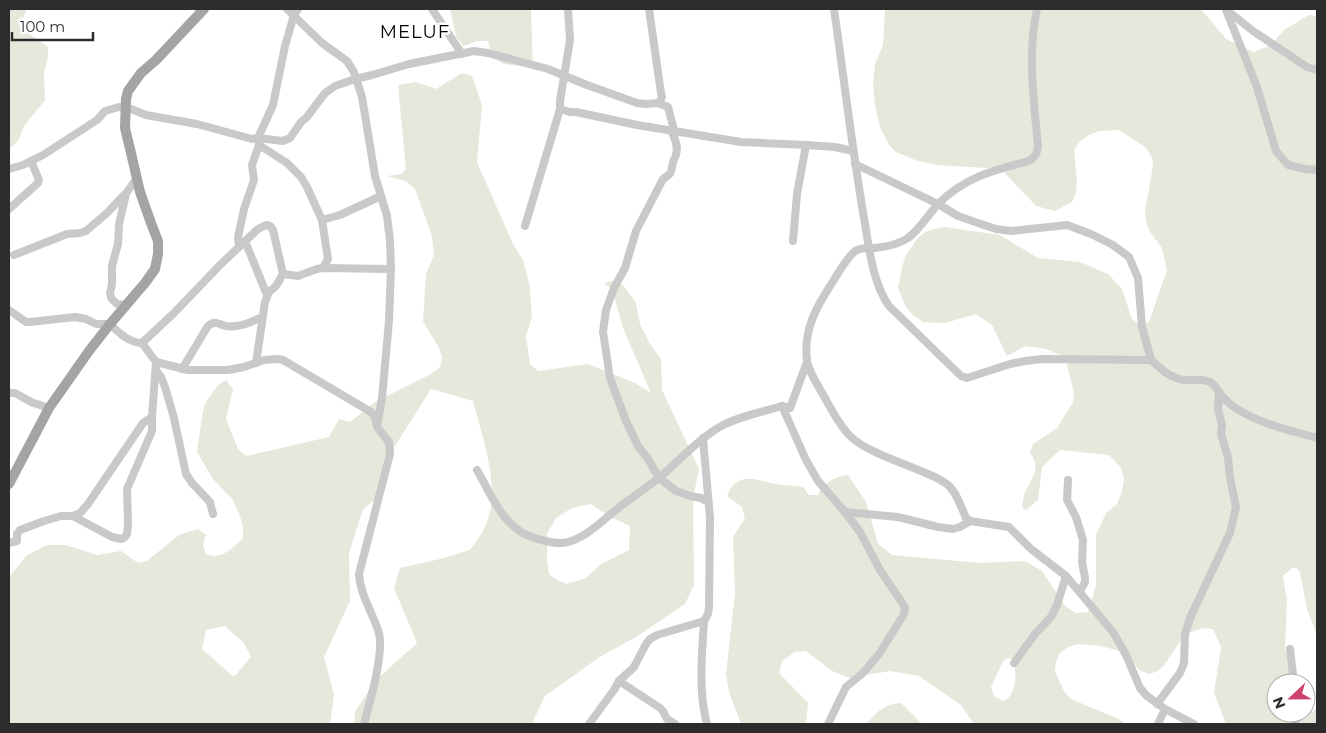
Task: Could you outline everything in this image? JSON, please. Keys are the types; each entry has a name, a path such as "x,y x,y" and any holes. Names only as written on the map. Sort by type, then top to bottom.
{"main road":[{"path":"9,484 49,408 89,351 155,269 158,241 137,178 126,128 126,98 128,91 142,73 204,9"}],"street":[{"path":"287,9 296,12 322,42 347,61 354,72 362,97 376,176 387,216 390,242 391,269 388,321 382,398 377,427"},
{"path":"432,9 462,54"},
{"path":"525,226 560,109 570,40 568,9"},
{"path":"648,9 662,97 660,103"},
{"path":"834,9 853,151 869,247 880,293 888,306 960,376 967,378 1010,364 1042,358 1151,360"},
{"path":"477,470 495,503 516,529 526,535 551,542 563,543 586,534 659,478 703,438 718,428 729,422 782,406 790,408 807,362 808,329 811,318 844,264 856,251 861,248 876,248 895,244 908,238 938,204 956,188 990,171 1029,161 1037,154 1032,73 1033,31 1037,9"},
{"path":"1226,9 1253,31 1307,67 1317,70"},
{"path":"1226,9 1256,87 1276,151 1288,165 1305,170 1317,170"},
{"path":"267,295 238,237 244,209 254,180 252,165 258,141 273,105 285,46 296,12"},
{"path":"258,141 283,141 290,138 325,93 335,86 410,64 474,52 488,53 548,69 630,101 645,104 660,103 668,107 677,148 672,171 663,179 636,231 624,268 606,310 603,332 610,378 626,421 638,446 659,478 676,491 701,498 708,502"},
{"path":"9,169 30,161 97,120 105,111 119,106 146,115 197,124 252,139 258,141 288,163 307,186 322,220 328,259 323,268"},
{"path":"560,109 637,125 741,142 835,147 853,151"},
{"path":"793,241 797,194 806,145"},
{"path":"9,209 38,183 39,180 30,161"},
{"path":"855,164 938,204 958,216 996,229 1011,231 1067,225 1114,245 1125,253 1131,262 1139,283 1142,327 1151,360 1166,373 1176,378 1210,382 1224,399 1234,407 1260,421 1317,438"},
{"path":"14,255 67,234 86,231 107,213 127,192 137,178"},
{"path":"126,305 114,302 110,293 112,266 118,244 119,224 127,192"},
{"path":"322,220 340,215 381,196"},
{"path":"9,310 26,322 75,317 86,319 96,324 110,324 121,334 136,343 142,343 174,313 209,275 262,226 266,225 270,226 273,230 283,274 276,286 267,295 256,363"},
{"path":"283,274 298,276 323,268 391,269"},
{"path":"182,369 211,323 215,322 228,327 237,326 262,317"},
{"path":"73,516 112,537 121,539 126,534 128,524 127,489 152,431 156,362 142,343"},
{"path":"156,362 182,369 228,370 264,360 283,360 370,412 375,417 377,427 389,442 390,454 359,574 360,585 379,635 380,648 375,681 364,724"},
{"path":"807,362 827,402 854,440 943,481 954,492 966,518 970,521 1009,527 1031,549 1066,576 1080,591 1113,632 1126,655 1140,688 1165,709 1194,724"},
{"path":"156,370 165,387 174,418 186,474 210,502 214,514"},
{"path":"1158,704 1180,673 1184,663 1185,634 1190,618 1230,533 1236,507 1228,457 1220,434 1222,425 1218,409 1219,392"},
{"path":"9,393 15,393 49,408"},
{"path":"782,406 806,460 818,481 860,532 880,570 903,602 905,610 879,654 863,673 846,687 828,724"},
{"path":"9,543 17,541 17,534 20,530 57,516 73,516 80,513 143,423 152,417"},
{"path":"703,438 710,518 709,607 704,622 701,691 707,724"},
{"path":"1068,480 1066,500 1076,517 1083,540 1082,562 1085,582 1080,591"},
{"path":"845,512 898,517 952,529 970,521"},
{"path":"1014,664 1035,634 1051,617 1066,576"},
{"path":"589,724 619,681 634,667 650,638 704,622"},
{"path":"1290,649 1293,673"},
{"path":"619,681 660,708 667,721 675,724"},
{"path":"1158,724 1165,709"}],"shaded area":[{"path":"10,9 27,9 19,27 48,47 44,73 45,100 24,126 19,139 11,148 9,147"},
{"path":"450,9 531,9 533,70 530,67 504,64 493,58 488,41 477,41 463,46 456,36"},
{"path":"885,9 1201,9 1226,39 1254,52 1271,45 1284,30 1309,15 1317,16 1317,635 1307,609 1300,572 1296,568 1292,568 1283,576 1287,600 1285,650 1293,673 1266,673 1266,723 1316,723 1317,707 1317,724 1226,724 1214,693 1221,647 1213,629 1203,628 1185,634 1165,664 1158,671 1149,674 1139,670 1123,652 1101,646 1078,644 1068,647 1060,653 1056,662 1055,672 1064,691 1071,699 1119,719 1125,724 974,724 961,705 919,676 890,671 850,678 832,671 806,651 795,652 782,661 779,673 808,703 806,724 741,724 729,692 726,674 735,593 733,537 745,518 742,507 727,496 732,487 743,479 803,487 809,495 818,495 830,481 848,475 866,502 878,544 892,555 980,563 1025,561 1042,571 1065,606 1076,613 1088,612 1096,585 1096,535 1106,513 1117,504 1122,491 1124,478 1121,468 1109,455 1060,450 1042,467 1038,500 1026,510 1022,507 1024,495 1035,470 1034,459 1030,453 1033,444 1057,428 1073,402 1074,393 1065,357 1046,349 1025,346 1007,356 992,325 976,314 945,323 923,322 913,315 906,307 898,288 905,257 917,239 925,232 944,227 1000,235 1038,258 1080,262 1108,274 1122,289 1132,319 1140,325 1149,322 1167,270 1162,248 1150,232 1146,222 1145,211 1153,166 1152,157 1145,147 1119,130 1099,131 1089,135 1080,141 1074,150 1077,182 1072,202 1055,211 1036,206 1001,169 938,165 918,161 896,152 889,145 880,127 873,84 875,64 883,45","holes":["1007,658 1012,659 1014,664 1014,689 1008,698 1003,701 994,696 991,687 1003,661"]},
{"path":"462,73 472,76 482,105 477,162 513,244 523,260 530,287 532,317 526,336 530,364 538,371 588,364 635,383 651,393 623,328 612,289 604,283 613,281 623,285 636,303 640,324 661,360 662,390 699,469 693,499 694,585 685,604 636,637 601,656 545,696 533,724 354,724 355,712 375,681 417,643 394,588 400,568 470,550 485,527 490,513 492,497 489,464 473,401 431,389 390,454 378,497 363,509 349,553 350,601 324,657 334,695 330,724 9,724 9,577 27,555 47,545 66,545 97,555 121,551 138,563 147,561 179,535 198,529 206,535 203,545 206,554 212,556 219,556 226,552 243,538 241,519 233,500 213,479 197,452 203,411 206,402 218,385 226,380 233,389 226,419 238,449 246,456 329,437 339,419 350,422 375,402 431,374 440,367 442,357 439,348 423,321 426,274 434,255 432,236 415,189 406,181 387,176 402,174 406,169 398,85 416,82 436,89","holes":["591,504 610,517 630,526 629,550 601,564 586,578 567,584 549,574 547,534 556,518 572,508","225,626 244,643 251,657 234,677 202,649 206,630"]},
{"path":"901,703 922,724 866,724 885,707"}],"district":[{"name":"MELUF","path":"415,32"}]}
